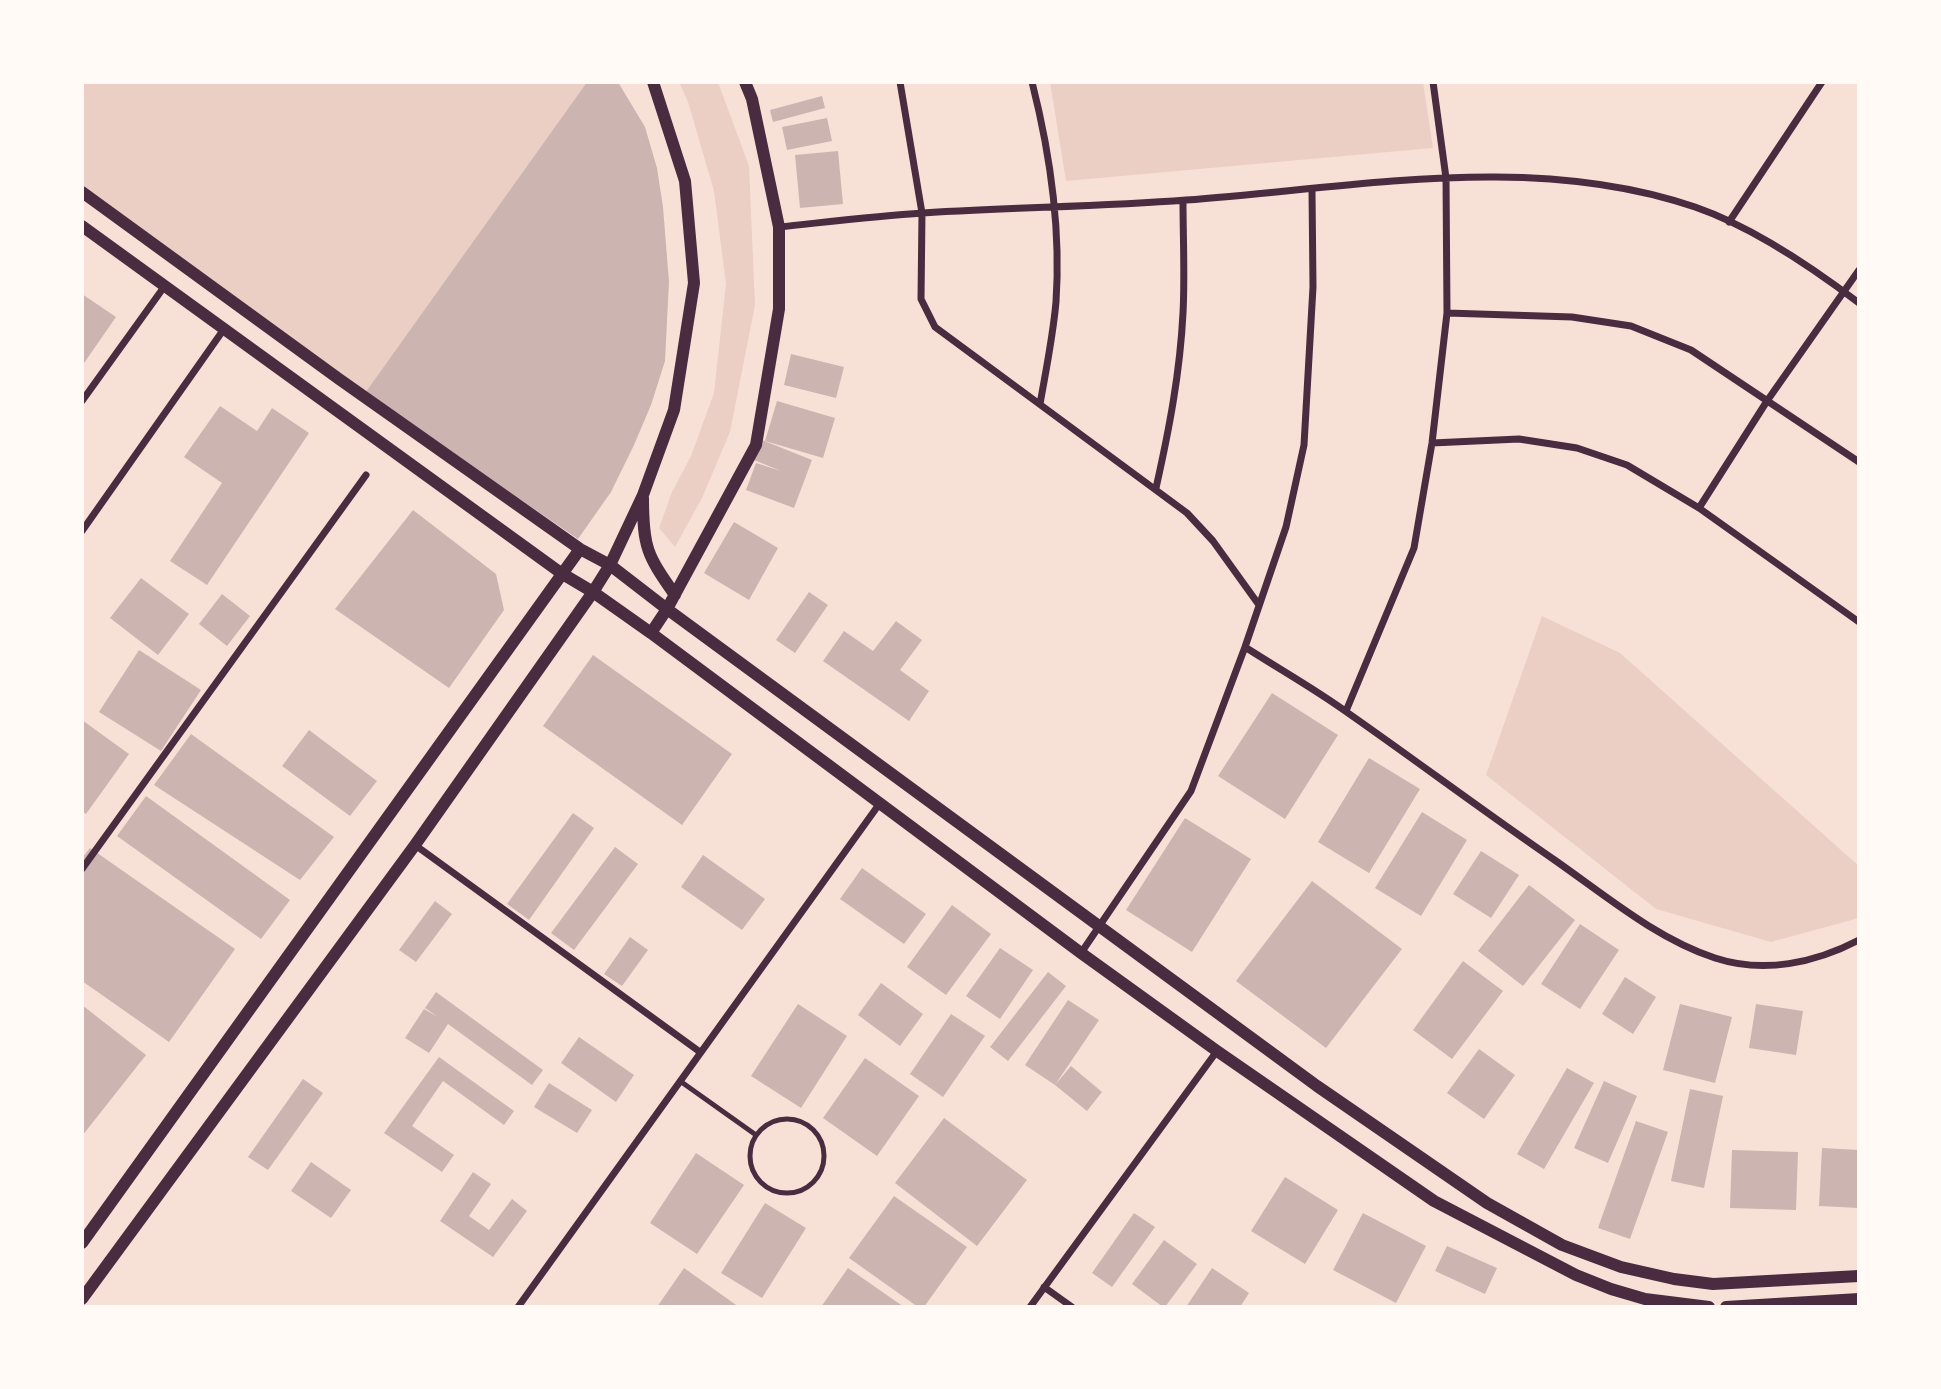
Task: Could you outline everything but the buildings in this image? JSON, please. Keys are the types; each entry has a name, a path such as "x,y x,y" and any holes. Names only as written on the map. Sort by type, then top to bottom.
{"street":[{"path":"82,1299 415,845 593,592 610,565 643,495 674,410 694,283 685,181 653,82"},
{"path":"651,634 756,445 779,309 779,227 752,99 745,82"},
{"path":"900,82 922,213 921,299 935,327 1187,513 1213,541 1259,605"},
{"path":"1032,82 1042,124 1054,207 1057,270 1055,304 1040,404"},
{"path":"1346,711 1414,548 1432,443 1447,313 1446,178 1433,82"},
{"path":"1730,222 1822,82"},
{"path":"779,227 922,213 1183,201 1446,178 1534,179 1610,185 1696,208 1730,222 1804,264 1859,303"},
{"path":"1081,953 1191,791 1286,527 1304,445 1313,287 1312,190"},
{"path":"82,192 339,379 580,549 610,565 1099,926 1400,1144 1487,1203 1562,1245 1620,1267 1674,1279 1713,1284 1859,1276"},
{"path":"1156,488 1171,422 1178,369 1183,313 1183,201"},
{"path":"82,226 561,573 593,592 651,634 1217,1051 1446,1208 1576,1275 1611,1289 1645,1299 1709,1307"},
{"path":"1699,508 1767,401 1859,270"},
{"path":"82,401 164,287"},
{"path":"1447,313 1572,317 1631,326 1691,350 1859,462"},
{"path":"82,531 224,330"},
{"path":"1432,443 1519,439 1577,448 1627,465 1699,508 1859,622"},
{"path":"82,869 366,475"},
{"path":"643,495 646,549 675,595"},
{"path":"82,1243 580,549"},
{"path":"1245,647 1346,711 1479,808 1680,944 1716,958 1771,966 1811,960 1859,940"},
{"path":"518,1307 880,803"},
{"path":"415,845 701,1052"},
{"path":"1031,1307 1217,1051"},
{"path":"1044,1287 1072,1307"},
{"path":"1726,1307 1859,1299"}],"lane":[{"path":"680,1081 756,1135"},
{"path":"781,1119 800,1121 809,1126 821,1141 824,1150 825,1160 818,1178 811,1185 793,1194 783,1194 765,1187 752,1172 750,1163 749,1153 756,1135 763,1127 781,1119"}],"shaded area":[{"path":"82,82 587,82 365,393 82,187"},
{"path":"679,82 718,82 749,166 755,305 730,432 702,498 675,547 659,528 672,492 691,456 714,393 726,284 714,191 688,102"},
{"path":"1050,82 1423,82 1433,148 1066,181"},
{"path":"1542,616 1620,653 1859,866 1859,918 1771,942 1656,909 1486,775"}]}
